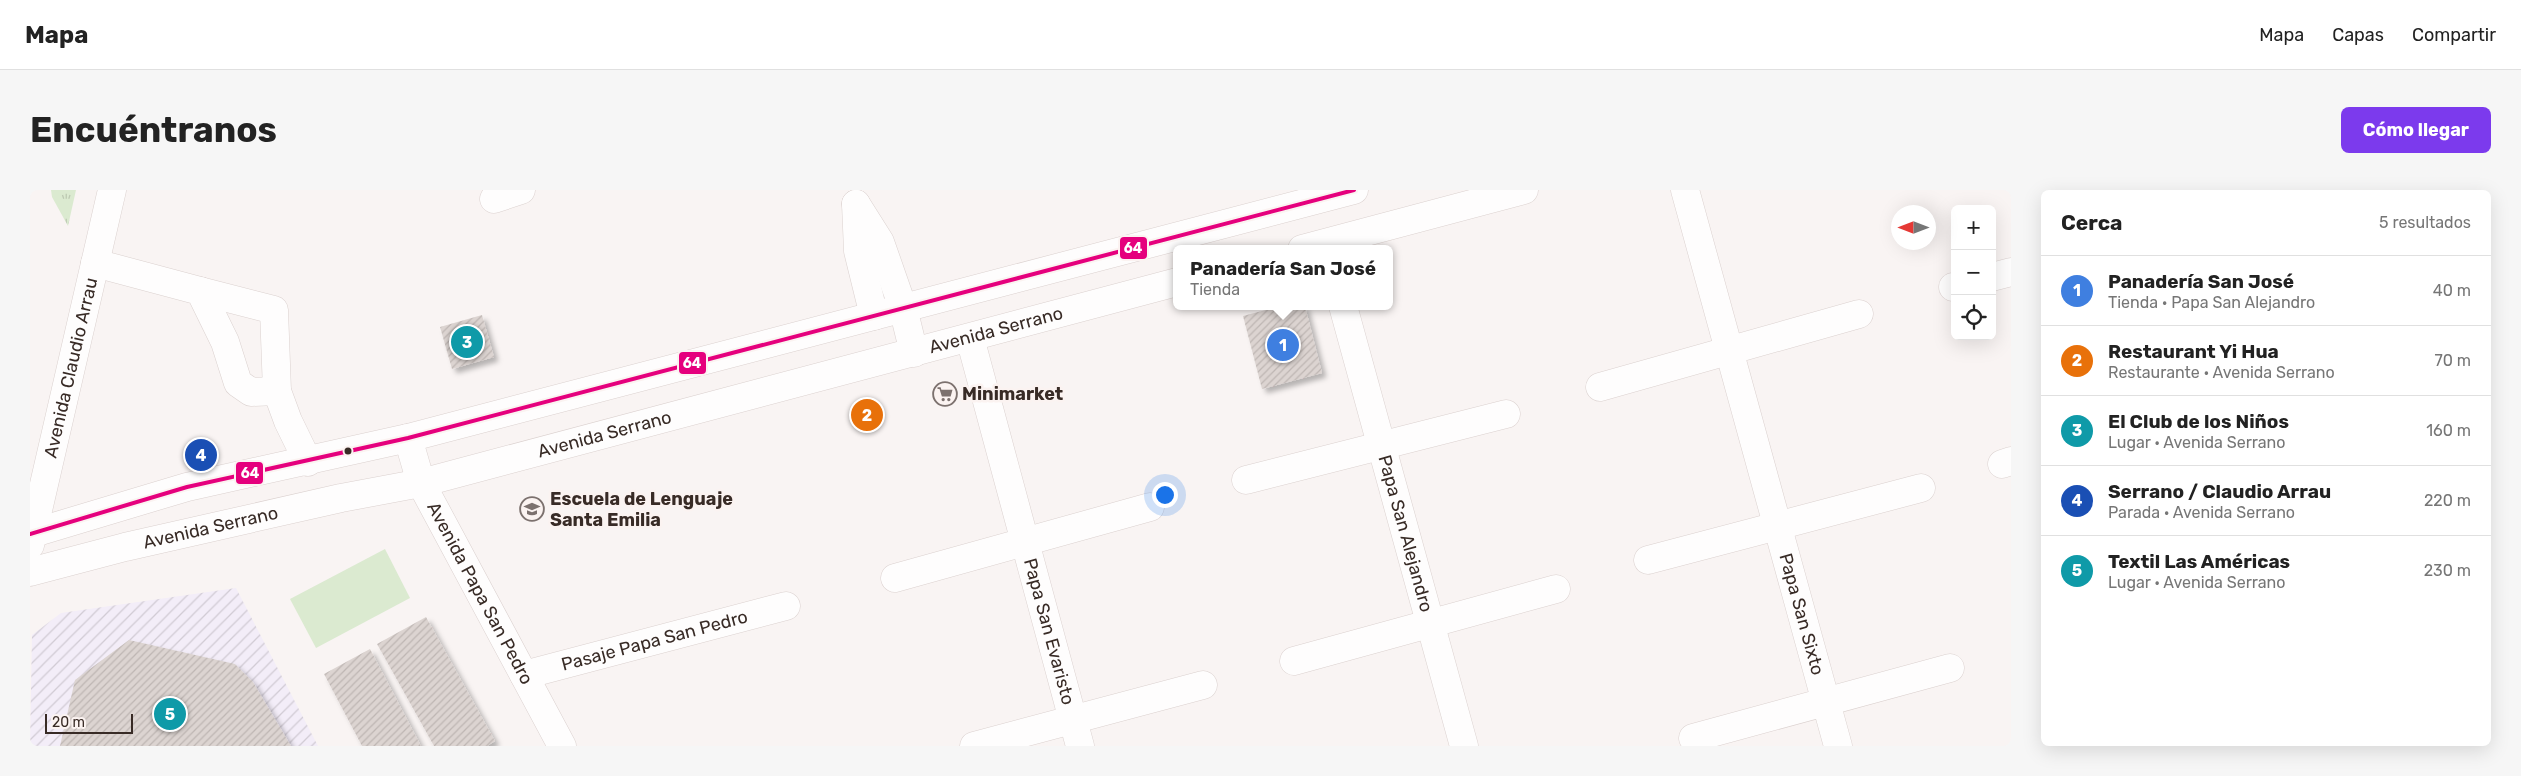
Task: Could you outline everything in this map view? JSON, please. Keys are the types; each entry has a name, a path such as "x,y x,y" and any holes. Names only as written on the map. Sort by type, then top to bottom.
{"street":[{"name":"Avenida Claudio Arrau","path":"31,538 112,190"},
{"path":"494,199 521,190"},
{"path":"31,538 187,487 308,462 408,438 874,316 1311,196 1354,190"},
{"path":"1325,245 1524,190"},
{"name":"Papa San Sixto","path":"1685,190 1838,746"},
{"path":"1311,196 1318,245"},
{"path":"854,197 880,242 903,308 914,352"},
{"path":"854,197 858,251 874,316"},
{"path":"95,263 274,310 277,391 288,421 308,462"},
{"path":"1996,276 2011,272"},
{"name":"Avenida Serrano","path":"30,572 125,547 341,498 421,483 1173,283"},
{"path":"200,291 225,342 238,383 251,392 277,391"},
{"name":"Papa San Alejandro","path":"1344,310 1464,746"},
{"path":"1600,387 1859,314"},
{"name":"Papa San Evaristo","path":"970,338 1080,746"},
{"name":"Papa San Alejandro","path":"1246,480 1506,414"},
{"name":"Avenida Papa San Pedro","path":"408,438 421,483 562,746"},
{"path":"1648,560 1921,488"},
{"name":"Papa San Evaristo","path":"896,578 1150,507"},
{"name":"Papa San Alejandro","path":"1294,661 1556,589"},
{"name":"Pasaje Papa San Pedro","path":"524,675 786,606"},
{"path":"1693,738 1950,668"},
{"name":"Papa San Evaristo","path":"974,746 1203,685"}],"shaded area":[{"path":"236,588 318,746 30,746 32,635 61,613"}],"green space":[{"path":"51,190 76,190 68,226 52,197"},
{"path":"385,549 410,598 316,648 290,599"}],"building":[{"path":"1266,310 1306,310 1322,373 1262,389 1243,316"},
{"path":"482,315 494,357 452,369 440,327"},
{"path":"426,617 495,741 487,746 434,746 377,644"},
{"path":"129,640 235,664 253,682 291,746 60,746 75,680"},
{"path":"370,649 421,746 362,746 324,674"}],"transit line":[{"name":"64","path":"30,534 187,487 408,438 1354,190"}],"place":[{"name":"El Club de los Niños","path":"467,342"},
{"name":"Panadería San José","path":"1283,345"},
{"name":"Minimarket","path":"945,394"},
{"name":"Restaurant Yi Hua","path":"867,415"},
{"name":"Serrano / Claudio Arrau","path":"201,455"},
{"name":"Escuela de Lenguaje Santa Emilia","path":"532,509"},
{"name":"Textil Las Américas","path":"170,714"}]}
